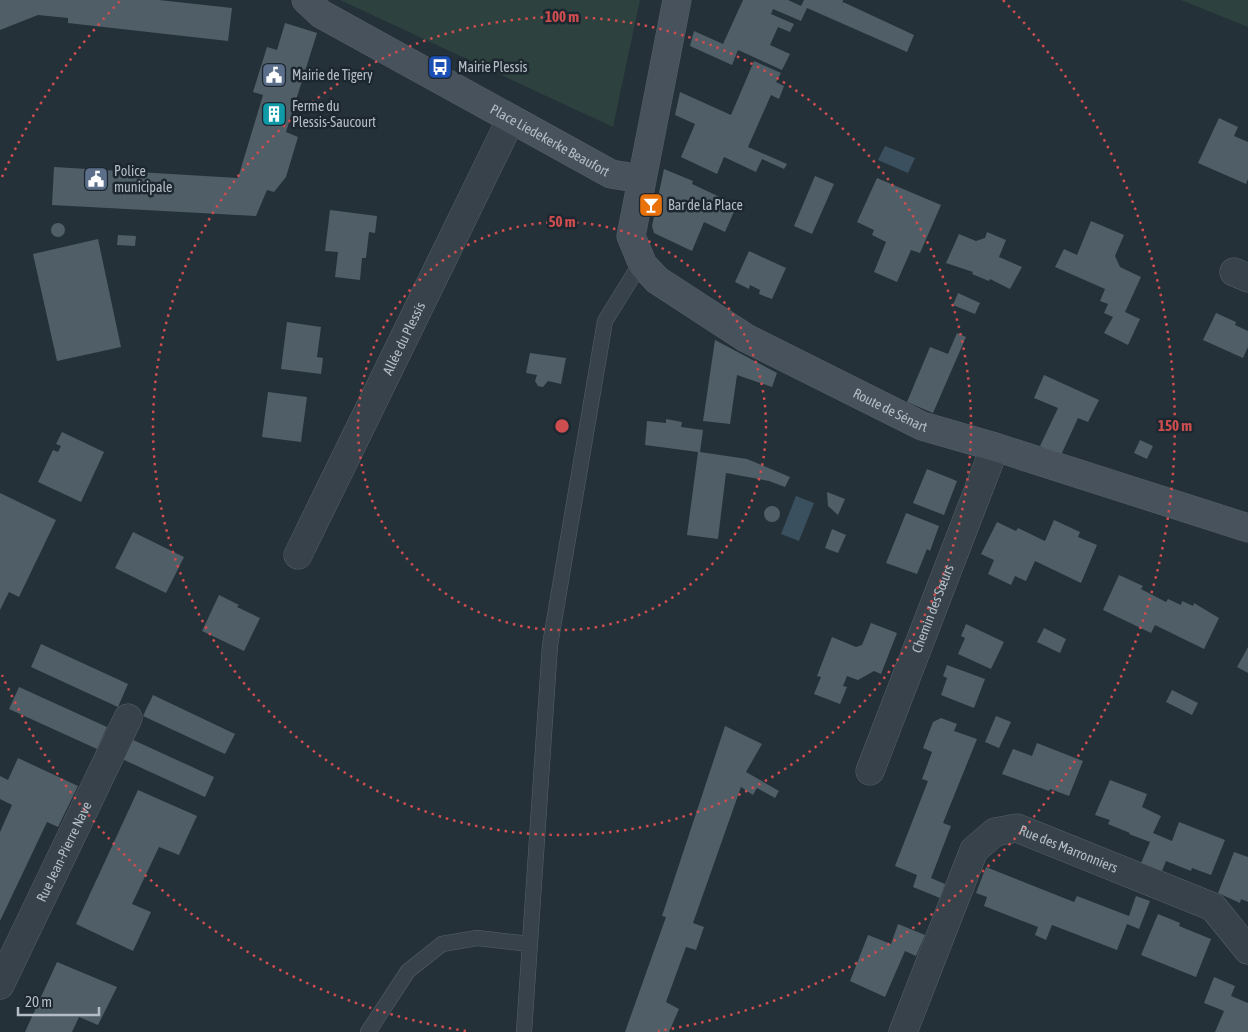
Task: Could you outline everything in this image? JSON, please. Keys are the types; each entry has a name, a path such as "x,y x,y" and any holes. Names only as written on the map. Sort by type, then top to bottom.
{"street":[{"name":"Place Liedekerke Beaufort","path":"306,0 321,14 510,121 610,174 641,180"},
{"path":"641,180 677,0"},
{"name":"Allée du Plessis","path":"298,555 510,121"},
{"name":"Route de Sénart","path":"641,180 630,236 643,265 657,280 746,338 922,426 995,447 1248,528"},
{"name":"Chemin des Sœurs","path":"870,771 995,447"},
{"name":"Rue Jean-Pierre Nave","path":"0,986 128,718"},
{"name":"Rue des Marronniers","path":"904,1032 974,850 995,832 1017,828 1213,907 1248,950"}],"lane":[{"path":"524,1032 550,645 605,321 634,274 643,265"},
{"path":"368,1032 408,971 442,944 477,938 530,944"}],"green space":[{"path":"340,0 640,0 613,127"},
{"path":"1181,0 1248,0 1248,27"}],"water":[{"path":"885,146 915,158 908,173 878,160"},
{"path":"796,496 814,503 799,541 781,534"}],"building":[{"path":"0,0 159,0 232,8 228,41 68,23 68,18 38,15 0,30"},
{"path":"743,0 788,0 801,6 804,0 843,0 842,6 843,2 914,35 907,52 807,8 801,21 773,9 771,14 794,24 790,32 778,27 770,45 790,54 782,70 738,50 732,65 690,46 694,31 723,44"},
{"name":"Ferme du Plessis-Saucourt","path":"285,23 317,33 286,132 298,137 286,177 274,192 267,190 256,216 52,205 54,167 238,178 263,95 253,92 267,47 277,50"},
{"path":"754,61 781,73 776,82 784,86 779,99 771,95 748,147 787,164 784,169 762,159 756,172 724,157 717,174 681,157 695,124 675,115 680,92 731,115"},
{"path":"1219,118 1238,127 1234,136 1248,142 1248,179 1246,184 1198,163"},
{"path":"664,169 693,181 692,184 737,205 725,232 704,222 692,251 654,233 652,226"},
{"path":"815,176 834,184 812,234 794,226"},
{"path":"877,178 941,205 920,253 911,250 897,282 874,272 886,242 872,235 874,230 857,222"},
{"path":"330,210 377,216 375,233 369,232 366,258 362,258 360,280 335,277 338,252 325,251"},
{"path":"1091,221 1124,235 1115,256 1120,267 1141,277 1125,312 1140,319 1128,345 1104,333 1113,317 1104,313 1108,304 1100,301 1105,289 1055,267 1064,249 1077,255"},
{"path":"58,223 63,225 65,230 63,235 58,237 53,235 51,230 53,225"},
{"path":"987,232 1006,240 999,257 1022,267 1010,289 990,279 989,281 972,274 973,272 946,263 959,234 976,241 985,238"},
{"path":"118,235 136,236 135,246 117,245"},
{"path":"98,239 121,347 57,361 33,254"},
{"path":"749,251 786,268 772,299 759,294 760,290 750,285 749,289 735,282"},
{"path":"958,293 980,303 975,314 953,305"},
{"path":"1216,313 1236,322 1235,325 1248,331 1248,347 1243,358 1203,340"},
{"path":"287,322 321,327 317,357 323,358 321,374 281,369"},
{"path":"957,333 966,337 933,413 907,402 930,347 948,354"},
{"path":"715,340 777,373 772,387 737,375 730,424 703,421"},
{"path":"530,353 566,358 561,384 548,381 543,387 538,386 535,381 537,375 526,373"},
{"path":"1044,375 1099,400 1088,422 1078,418 1061,455 1040,446 1058,408 1034,398"},
{"path":"268,392 307,397 301,442 262,437"},
{"path":"666,419 682,422 681,427 703,430 700,452 747,459 790,477 785,487 769,481 726,473 718,539 687,535 698,452 645,445 647,421 666,423"},
{"path":"62,432 104,452 81,502 38,482 53,450 58,452 61,446 56,444"},
{"path":"1140,440 1153,446 1147,459 1134,453"},
{"path":"927,469 957,481 944,515 913,503"},
{"path":"827,492 845,499 838,515 828,506"},
{"path":"0,493 56,520 19,597 9,592 0,610"},
{"path":"769,506 775,506 780,511 778,520 769,522 764,517 764,511"},
{"path":"906,513 939,526 930,551 927,549 917,574 886,563"},
{"path":"1054,520 1080,532 1078,537 1097,545 1081,583 1035,561 1026,581 1015,576 1011,585 988,574 994,560 981,554 997,522 1016,531 1018,528 1045,541"},
{"path":"832,529 846,535 838,553 825,548"},
{"path":"133,532 184,557 166,593 115,568"},
{"path":"1119,575 1143,586 1141,589 1166,602 1168,599 1181,605 1182,601 1193,606 1194,603 1219,618 1204,649 1155,625 1151,633 1103,610"},
{"path":"219,595 239,605 237,607 260,618 244,651 202,631"},
{"path":"871,623 897,633 881,674 874,671 858,680 847,676 843,686 847,687 840,704 814,694 821,677 817,676 832,637 856,647 862,645"},
{"path":"966,624 1004,642 991,669 958,654 965,638 961,636"},
{"path":"1044,628 1066,639 1060,653 1037,642"},
{"path":"41,644 128,684 118,707 31,667"},
{"path":"1248,647 1248,673 1237,667"},
{"path":"947,665 985,679 974,708 941,695 947,678 943,676"},
{"path":"19,687 107,727 97,749 9,709"},
{"path":"1172,690 1198,703 1192,715 1166,702"},
{"path":"153,695 235,734 225,754 143,716"},
{"path":"996,716 1011,722 999,748 985,742"},
{"path":"941,718 957,724 954,731 977,739 943,823 951,826 931,878 945,884 940,898 913,887 917,875 895,866 928,781 922,779 932,752 923,748 933,722"},
{"path":"725,726 762,744 746,772 779,791 775,798 757,788 753,795 741,787 693,923 704,927 696,950 686,947 666,1002 679,1009 669,1032 625,1032 666,917 662,916"},
{"path":"131,739 214,777 205,797 122,759"},
{"path":"1037,743 1083,761 1069,796 1002,774 1013,749 1032,756"},
{"path":"18,758 78,786 58,827 47,822 0,921 0,832 12,805 0,799 0,776 8,780"},
{"path":"1110,780 1147,794 1142,807 1161,816 1153,833 1172,841 1179,822 1225,840 1211,875 1192,868 1191,871 1166,861 1162,871 1141,863 1150,842 1108,824 1110,820 1095,815"},
{"path":"138,790 197,816 179,855 159,847 132,904 151,912 133,951 76,924"},
{"path":"1234,852 1248,857 1248,902 1241,899 1240,903 1218,893"},
{"path":"986,867 1074,902 1077,896 1129,916 1136,896 1150,901 1139,929 1127,924 1117,950 1052,925 1046,940 1035,935 1038,927 984,906 987,897 976,893"},
{"path":"1158,914 1180,923 1179,926 1211,939 1196,977 1141,955"},
{"path":"898,924 925,935 916,956 905,951 885,997 850,981 868,935 891,944"},
{"path":"57,962 117,987 98,1025 79,1017 72,1032 25,1032"},
{"path":"1214,977 1235,986 1231,996 1248,1003 1248,1032 1215,1032 1224,1011 1204,1003"}],"place":[{"name":"Mairie Plessis","path":"440,67"},
{"name":"Mairie de Tigery","path":"274,75"},
{"name":"Ferme du Plessis-Saucourt","path":"274,114"},
{"name":"Police municipale","path":"96,179"},
{"name":"Bar de la Place","path":"651,205"}]}
